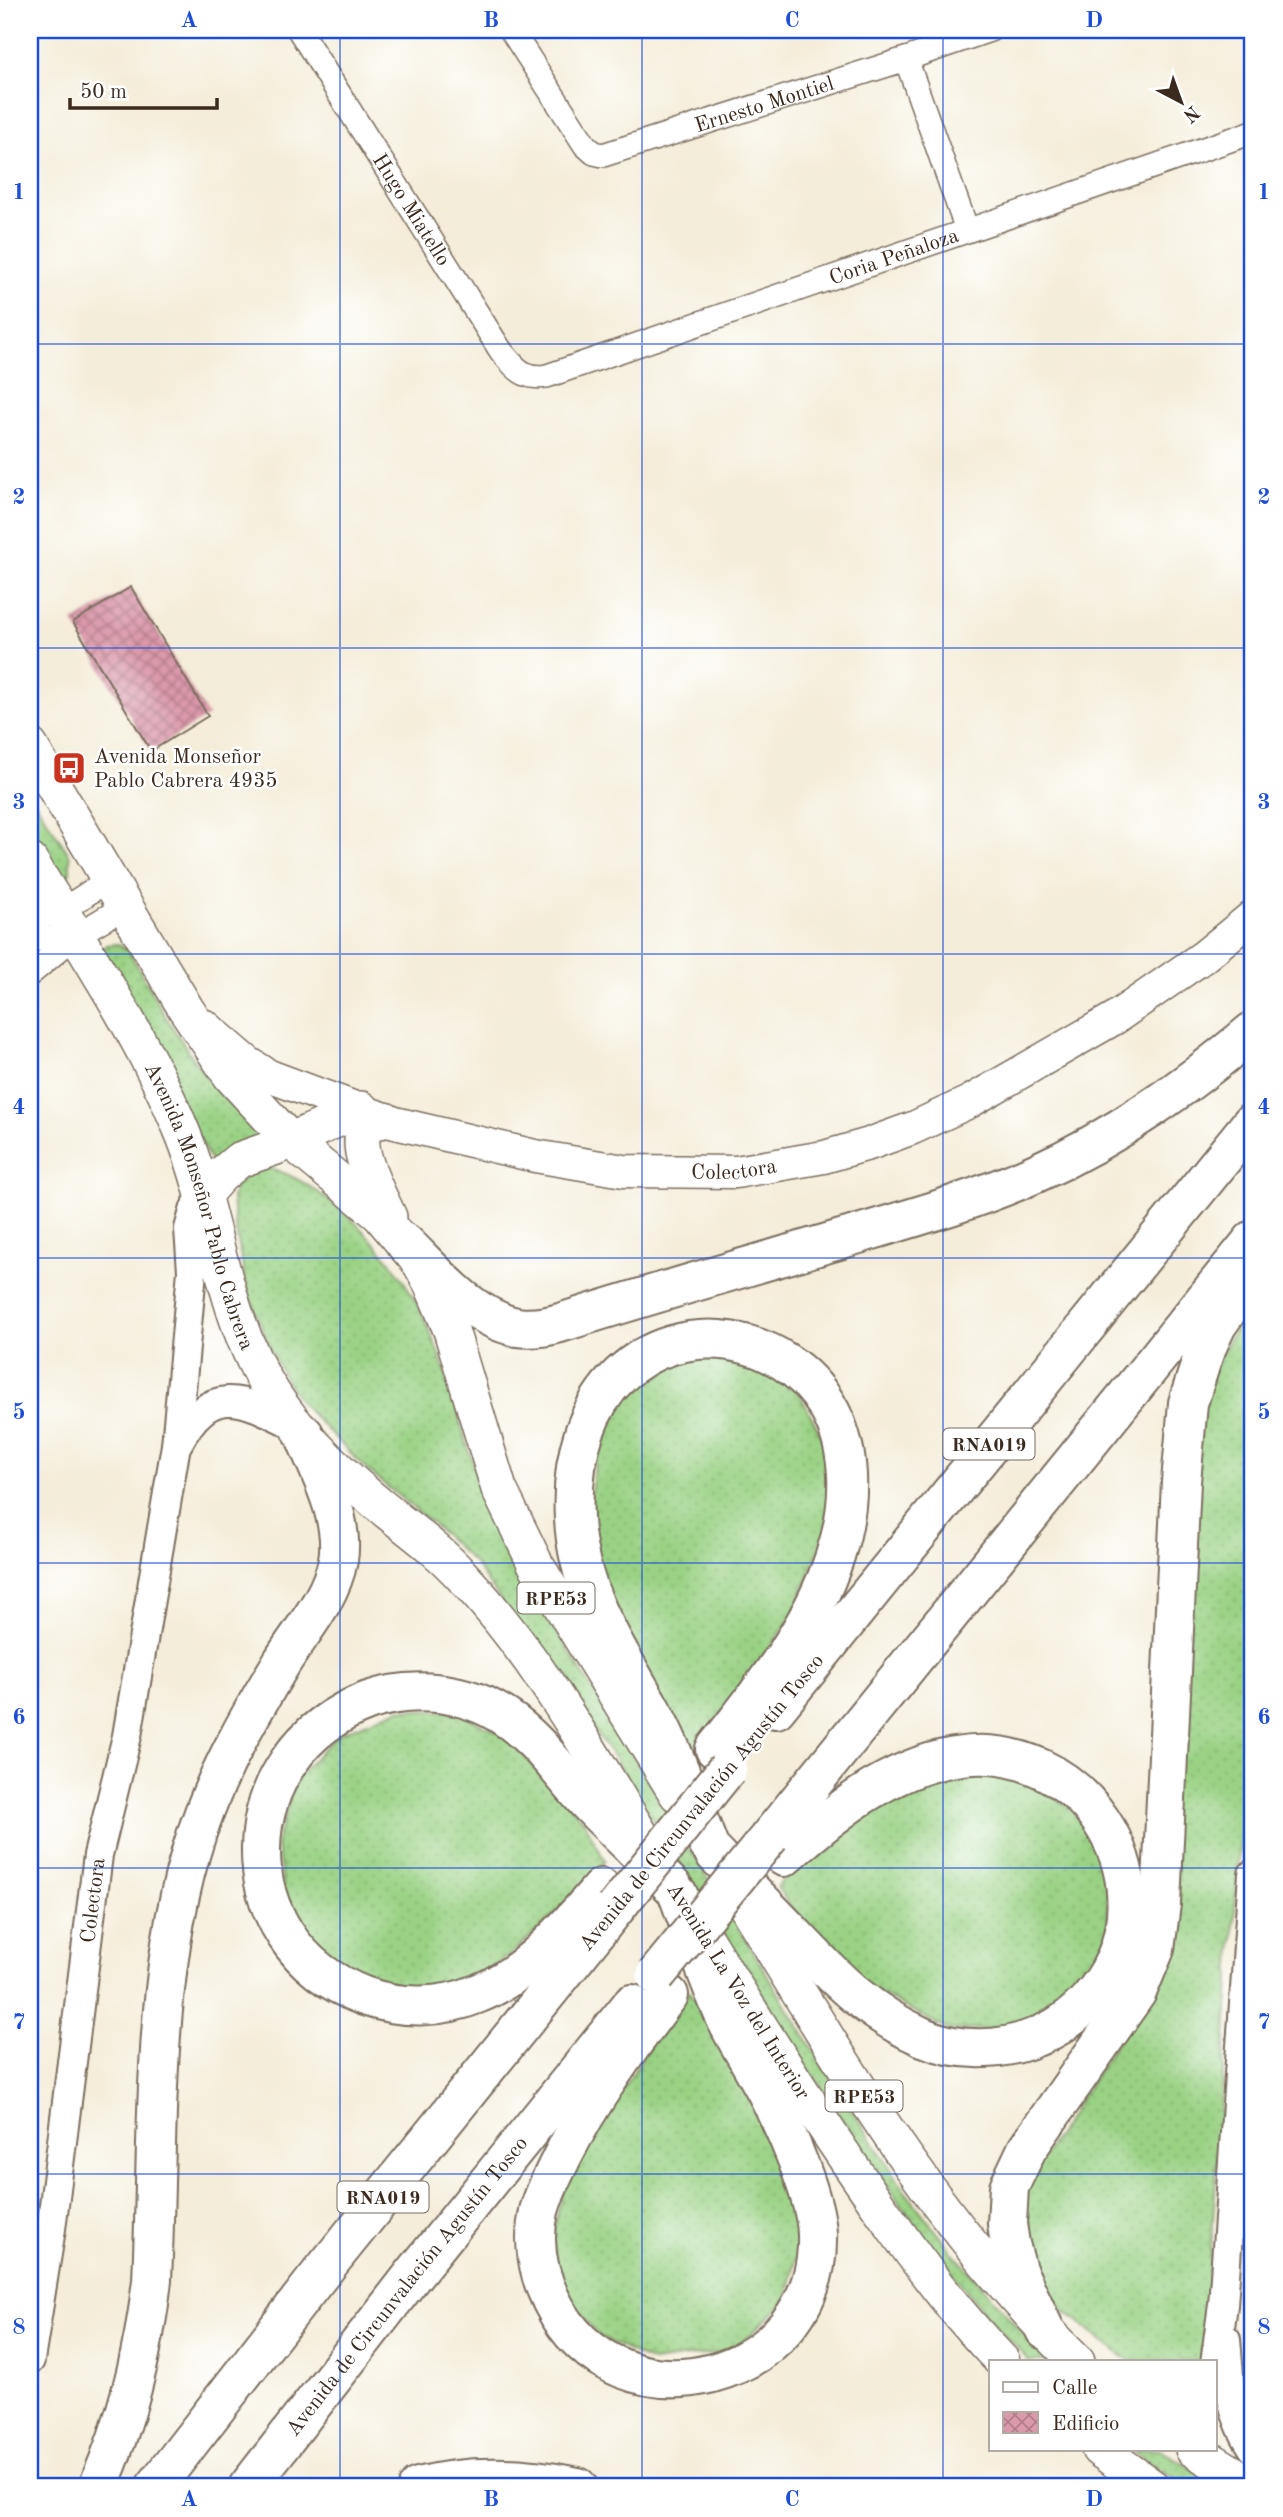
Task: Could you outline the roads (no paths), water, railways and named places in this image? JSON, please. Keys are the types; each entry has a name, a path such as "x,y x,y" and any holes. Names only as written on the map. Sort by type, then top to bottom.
{"highway":[{"path":"400,1236 457,1292 493,1318 518,1327 560,1323 937,1211 1036,1173 1153,1109 1189,1084 1253,1031"},
{"name":"Avenida de Circunvalación Agustín Tosco","path":"155,2487 608,1899 691,1843 721,1759 1253,1121"},
{"name":"Avenida de Circunvalación Agustín Tosco","path":"248,2487 413,2275 663,1985 694,1897 777,1847 1253,1240"},
{"path":"1060,2345 1017,2270 1010,2244 1006,2203 1009,2187 1027,2149 1137,1992 1155,1949 1161,1904 1181,1482 1188,1403 1204,1353 1217,1325 1253,1274"},
{"path":"721,1759 814,1605 840,1537 845,1515 848,1474 843,1440 827,1402 801,1373 770,1353 745,1343 717,1339 677,1343 635,1362 617,1377 591,1414 576,1455 574,1477 574,1522 589,1589 614,1647 659,1724 691,1843 844,1987 906,2029 943,2043 1006,2047 1048,2033 1067,2021 1097,1990 1119,1951 1127,1900 1123,1869 1107,1829 1094,1810 1063,1781 1044,1770 1003,1756 981,1754 955,1757 908,1771 852,1801 777,1847"},
{"path":"98,2487 131,2399 149,2311 167,1971 184,1874 205,1812 225,1767 251,1715 325,1595 338,1558 338,1534 333,1509 301,1430"},
{"path":"608,1899 570,1923 527,1963 501,1982 478,1994 427,2006 401,2006 376,2000 342,1986 313,1966 282,1929 264,1884 261,1830 267,1802 280,1773 299,1748 321,1726 349,1708 407,1692 458,1696 505,1717 526,1734 588,1803 694,1897 726,2020 760,2079 801,2172 815,2215 817,2233 813,2273 806,2293 797,2311 772,2342 738,2364 718,2373 674,2380 634,2372 596,2353 565,2324 545,2289 537,2255 539,2211 547,2189 570,2141 625,2054 663,1985"},
{"path":"418,2487 486,2477 531,2479 578,2487"}],"main road":[{"path":"30,746 186,1009 231,1076 290,1140 367,1202 400,1236"},
{"name":"Avenida Monseñor Pablo Cabrera","path":"30,861 55,922 127,1023 164,1093 183,1135 204,1194 228,1287 248,1344 271,1392 301,1430 371,1498 402,1522"},
{"name":"Colectora","path":"186,1009 247,1062 269,1076 373,1114 535,1156 624,1171 736,1171 824,1157 913,1128 1017,1076 1159,988 1253,916"},
{"path":"204,1194 239,1160 329,1121 373,1114 373,1122 365,1127 362,1144 369,1171 400,1236"},
{"name":"RPE53","path":"400,1236 431,1283 451,1330 499,1489 522,1540 691,1843 905,2158 973,2249 1060,2345"},
{"name":"Avenida La Voz del Interior","path":"402,1522 453,1566 505,1625 694,1897 798,2086 867,2189 932,2280 1001,2360"},
{"path":"1100,2450 1152,2487"},
{"path":"1195,2450 1253,2486"}],"street":[{"name":"Hugo Miatello","path":"299,30 501,351 526,376 534,379"},
{"name":"Ernesto Montiel","path":"511,30 585,145 594,153 603,155 990,30"},
{"path":"905,59 967,230"},
{"name":"Coria Peñaloza","path":"534,379 1253,132"},
{"path":"30,940 55,922 116,894"},
{"path":"30,974 55,922 116,894"},
{"name":"Colectora","path":"30,2360 55,2204 98,1855 127,1736 176,1445 191,1271 189,1229 195,1208 204,1194"},
{"path":"176,1445 197,1413 224,1400 247,1403 301,1430"},
{"path":"1215,2360 1223,2305 1253,1874"},
{"path":"1229,2221 1253,2199"},
{"path":"1223,2305 1231,2400 1242,2430 1253,2448"},
{"path":"1060,2345 1097,2360"}],"place":[{"name":"Avenida Monseñor Pablo Cabrera 4935","path":"69,768"}]}
